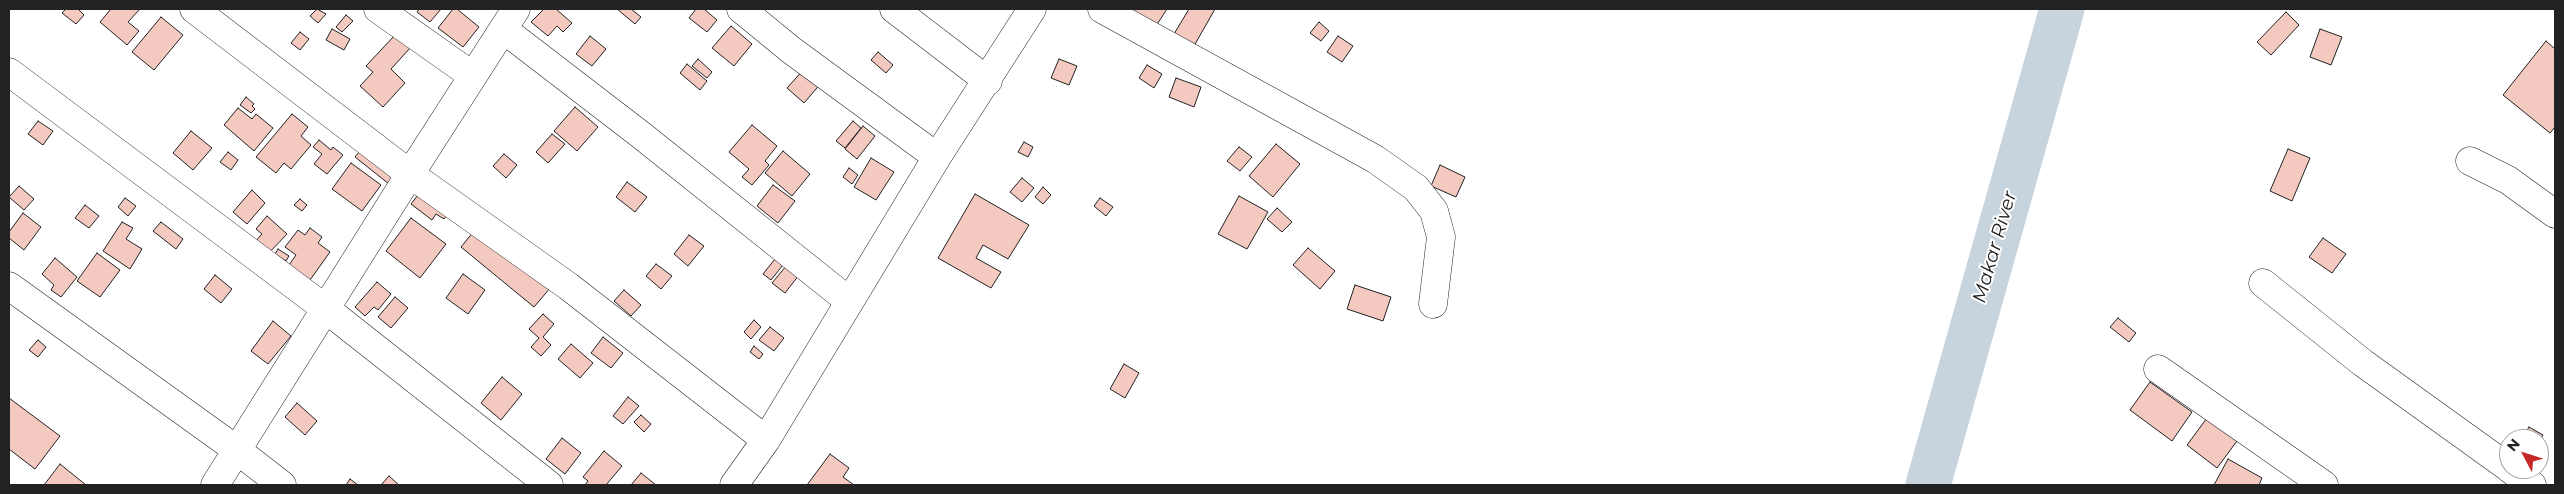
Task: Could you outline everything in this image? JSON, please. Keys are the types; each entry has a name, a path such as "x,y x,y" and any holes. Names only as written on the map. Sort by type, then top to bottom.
{"street":[{"path":"194,9 410,174 568,286 766,440"},
{"path":"378,9 473,76"},
{"path":"741,9 791,50 937,157"},
{"path":"894,9 988,81"},
{"path":"742,482 937,157 988,81 1032,9"},
{"path":"1102,9 1375,159 1416,188 1434,211 1440,237 1433,304"},
{"path":"215,485 410,174 510,19 641,135 849,301"},
{"path":"9,72 326,309 549,485"},
{"path":"2470,161 2508,180 2555,214"},
{"path":"2263,283 2363,363 2499,460"},
{"path":"9,286 237,450 282,485"},
{"path":"2158,369 2324,485"}],"building":[{"path":"66,9 78,9 84,15 76,24 62,13"},
{"path":"111,9 140,9 128,22 139,31 127,45 100,22"},
{"path":"317,9 326,14 318,23 310,16"},
{"path":"419,9 441,9 430,22 417,12"},
{"path":"453,9 457,9 479,27 463,47 438,28"},
{"path":"544,9 556,9 572,23 563,32 557,26 548,36 531,22"},
{"path":"617,9 631,9 641,17 635,24"},
{"path":"696,9 704,9 717,20 707,32 689,18"},
{"path":"1127,9 1167,9 1156,26"},
{"path":"1189,9 1215,9 1194,46 1174,34"},
{"path":"2286,12 2299,25 2271,55 2257,42"},
{"path":"346,15 353,21 342,32 336,27"},
{"path":"161,17 183,35 154,70 132,52"},
{"path":"1319,22 1329,31 1321,41 1310,33"},
{"path":"731,26 752,44 734,66 712,48"},
{"path":"332,29 350,39 344,50 326,40"},
{"path":"2320,29 2342,37 2331,65 2310,57"},
{"path":"300,32 309,39 300,50 291,43"},
{"path":"396,34 411,47 391,69 405,83 383,107 360,86 373,72 366,66"},
{"path":"590,36 606,49 592,66 576,54"},
{"path":"1338,36 1353,46 1342,62 1327,52"},
{"path":"2546,41 2555,49 2555,127 2550,133 2503,95"},
{"path":"878,52 893,65 886,73 871,60"},
{"path":"698,59 712,72 707,78 692,66"},
{"path":"1059,59 1077,66 1069,85 1051,78"},
{"path":"687,64 707,81 700,90 680,73"},
{"path":"1147,65 1162,74 1154,88 1139,78"},
{"path":"805,68 822,82 804,103 787,88"},
{"path":"1176,78 1201,87 1194,107 1169,97"},
{"path":"246,97 254,104 252,106 255,109 251,113 240,105"},
{"path":"575,107 598,127 577,151 554,131"},
{"path":"238,108 252,119 256,114 273,128 254,151 224,125"},
{"path":"292,114 308,127 301,136 311,145 291,169 284,163 276,173 256,157"},
{"path":"38,121 53,131 43,145 28,134"},
{"path":"853,121 861,128 845,148 836,141"},
{"path":"752,125 777,146 765,161 769,165 752,185 742,177 749,169 729,152"},
{"path":"863,126 875,136 857,159 845,149"},
{"path":"191,131 212,148 193,170 173,153"},
{"path":"552,134 565,144 548,163 536,152"},
{"path":"319,140 331,150 333,147 343,155 327,174 314,164 322,154 313,147"},
{"path":"1024,142 1033,147 1028,157 1018,152"},
{"path":"1276,144 1300,164 1273,197 1249,176"},
{"path":"363,147 398,174 389,184 355,157"},
{"path":"1239,147 1252,157 1240,171 1227,161"},
{"path":"2288,149 2310,158 2292,201 2270,191"},
{"path":"783,151 810,174 792,196 765,173"},
{"path":"228,152 238,160 231,170 220,162"},
{"path":"504,154 517,165 506,178 493,166"},
{"path":"871,158 894,172 876,200 854,187"},
{"path":"351,163 381,185 362,211 332,189"},
{"path":"1440,165 1465,177 1456,197 1431,186"},
{"path":"849,168 858,175 852,184 843,177"},
{"path":"1022,178 1034,188 1022,202 1010,192"},
{"path":"627,182 647,197 635,212 616,197"},
{"path":"773,185 795,201 778,223 757,206"},
{"path":"19,186 34,199 24,210 9,197"},
{"path":"1043,187 1051,195 1043,204 1035,197"},
{"path":"252,190 265,203 247,224 233,212"},
{"path":"421,191 449,211 444,219 436,214 432,220 411,204"},
{"path":"975,194 1029,225 1008,259 983,245 976,258 1001,272 991,288 938,258"},
{"path":"1239,196 1268,212 1247,249 1218,234"},
{"path":"125,198 136,206 128,216 118,207"},
{"path":"1100,198 1113,207 1106,216 1094,206"},
{"path":"300,199 307,205 302,211 294,205"},
{"path":"85,205 99,216 89,228 75,218"},
{"path":"1277,208 1292,222 1282,232 1267,219"},
{"path":"23,213 41,227 24,250 9,238 9,232"},
{"path":"267,216 287,234 266,256 253,244 262,234 256,229"},
{"path":"411,218 446,244 420,278 386,251"},
{"path":"122,222 133,228 126,239 142,249 130,269 103,251"},
{"path":"161,222 183,239 176,249 153,231"},
{"path":"478,226 551,287 534,307 461,247"},
{"path":"310,228 322,237 318,243 330,252 310,280 289,265 296,255 285,247 298,230 305,235"},
{"path":"689,235 704,246 688,266 674,254"},
{"path":"2323,238 2346,254 2332,273 2309,257"},
{"path":"1308,248 1335,271 1320,289 1293,265"},
{"path":"278,249 289,256 286,261 275,254"},
{"path":"97,253 120,270 100,297 77,281"},
{"path":"55,258 77,277 61,297 51,290 54,285 42,274"},
{"path":"775,259 783,265 771,280 763,274"},
{"path":"656,264 672,276 661,289 646,276"},
{"path":"787,265 799,275 785,293 772,283"},
{"path":"463,274 485,290 468,314 446,298"},
{"path":"215,275 232,289 221,303 204,289"},
{"path":"377,282 391,294 378,310 374,307 365,316 355,307"},
{"path":"1355,285 1391,297 1383,321 1347,309"},
{"path":"624,290 641,305 631,316 614,301"},
{"path":"395,297 408,308 391,328 378,317"},
{"path":"543,314 554,324 543,337 551,345 541,356 531,347 539,338 529,329"},
{"path":"2118,318 2136,333 2129,342 2110,327"},
{"path":"754,320 761,327 751,339 744,332"},
{"path":"273,321 291,336 268,364 251,351"},
{"path":"770,327 784,338 774,351 759,340"},
{"path":"603,337 623,353 611,368 591,353"},
{"path":"38,340 46,347 38,357 29,350"},
{"path":"571,344 593,363 580,378 558,359"},
{"path":"754,346 763,354 759,359 750,352"},
{"path":"1124,364 1139,373 1125,398 1110,389"},
{"path":"502,377 522,394 501,420 481,403"},
{"path":"2150,382 2192,412 2172,441 2130,410"},
{"path":"628,397 639,406 623,424 613,416"},
{"path":"9,398 60,436 35,469 9,449"},
{"path":"297,403 317,421 305,435 285,417"},
{"path":"641,415 651,424 644,432 634,422"},
{"path":"2207,418 2237,441 2217,468 2187,445"},
{"path":"562,438 581,453 565,474 546,459"},
{"path":"604,451 622,466 606,485 585,485 588,481 583,477"},
{"path":"830,454 849,468 843,477 854,485 807,485"},
{"path":"2228,459 2262,478 2259,485 2214,485"},
{"path":"60,464 86,485 44,485"},
{"path":"641,473 656,485 631,485"},
{"path":"389,476 399,485 381,485"},
{"path":"350,479 358,485 346,485"}],"waterway":[{"name":"Makar River","path":"1928,485 2062,9"}]}
